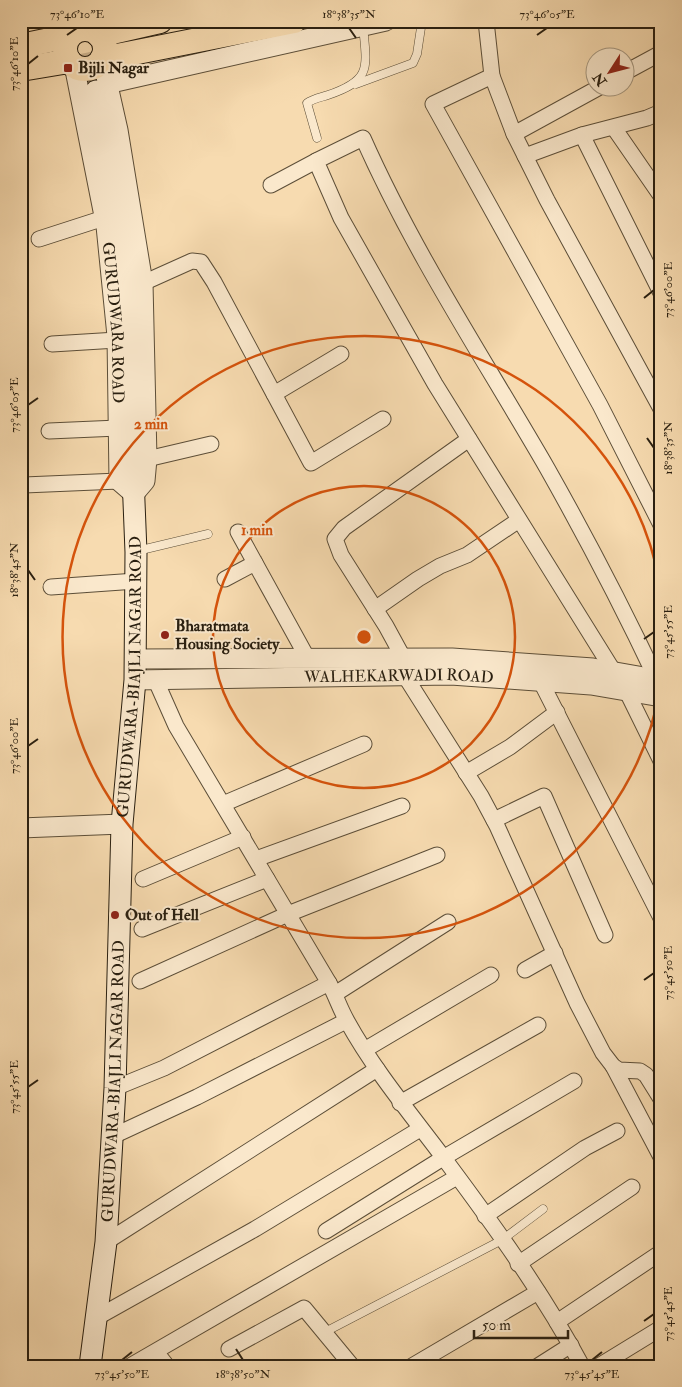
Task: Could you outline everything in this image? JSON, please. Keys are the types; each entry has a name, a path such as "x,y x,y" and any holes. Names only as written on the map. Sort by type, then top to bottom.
{"main road":[{"path":"31,56 68,29 87,29 160,21"},
{"path":"31,56 71,63 80,68 92,68 102,59 294,21"},
{"path":"98,28 104,47 102,59"},
{"path":"68,29 65,48 71,63"},
{"name":"GURUDWARA-BIAJLI NAGAR ROAD","path":"90,1366 106,1242 115,1088 122,824 135,670 136,582 136,552 126,488 133,391 125,277 102,88"}],"street":[{"path":"102,88 363,24 386,21"},
{"path":"486,21 492,76 514,134 547,200 661,409"},
{"path":"634,68 661,53"},
{"name":"GURUDWARA ROAD","path":"71,63 104,218 117,340 118,428 126,488 145,480 147,459 143,283 118,130 102,88 102,59"},
{"path":"492,76 433,104 600,405 661,524"},
{"path":"514,134 584,96"},
{"path":"525,156 582,135 614,128 661,112"},
{"path":"614,128 658,186"},
{"path":"582,135 661,293"},
{"path":"270,184 363,138 394,203 617,595 658,688"},
{"path":"316,161 341,218 434,384 614,672"},
{"path":"39,239 104,218"},
{"path":"143,283 192,261 201,262 214,282 311,463 383,419"},
{"path":"52,344 117,340"},
{"path":"274,394 341,354"},
{"path":"49,430 118,428"},
{"path":"469,440 337,533 336,545 375,609 404,668 494,820 582,1011 603,1053 612,1066 661,1157"},
{"path":"147,459 211,444"},
{"path":"24,485 126,488"},
{"path":"375,609 440,566 467,555 518,520"},
{"path":"238,532 308,659"},
{"path":"225,579 255,563"},
{"path":"51,587 136,582"},
{"name":"WALHEKARWADI ROAD","path":"135,670 156,681 424,667 452,658 593,668 614,672 658,688"},
{"name":"WALHEKARWADI ROAD","path":"135,670 308,659 404,668"},
{"name":"WALHEKARWADI ROAD","path":"424,667 451,675 591,685 627,692 658,688"},
{"path":"156,681 176,726 332,989 346,1021 400,1103 443,1158 538,1292 582,1366"},
{"path":"541,682 661,918"},
{"path":"627,692 661,761"},
{"path":"466,773 510,747 556,712"},
{"path":"223,804 364,744"},
{"path":"494,820 544,796 605,934"},
{"path":"256,859 402,806"},
{"path":"21,828 122,824"},
{"path":"143,879 243,837"},
{"path":"140,981 288,914 438,855"},
{"path":"142,929 267,879"},
{"path":"115,1088 164,1068 332,989 448,922"},
{"path":"525,970 555,953"},
{"path":"366,1049 491,975"},
{"path":"111,1137 197,1097 346,1021"},
{"path":"400,1103 538,1025"},
{"path":"612,1066 620,1070 640,1071 646,1075 661,1099"},
{"path":"106,1242 377,1069"},
{"path":"326,1231 443,1158 574,1081"},
{"path":"96,1318 255,1229 420,1129"},
{"path":"485,1216 585,1148 618,1132"},
{"path":"130,1366 456,1177"},
{"path":"518,1264 632,1187"},
{"path":"557,1322 657,1255"},
{"path":"412,1366 538,1292"},
{"path":"229,1349 304,1308 352,1366"},
{"path":"599,1366 661,1328"},
{"path":"538,1366 571,1345"},
{"path":"156,1352 167,1366"}],"lane":[{"path":"317,138 307,106 308,101 413,63 417,54 422,21"},
{"path":"356,84 363,74 366,64 363,24"},
{"path":"136,552 208,534"},
{"path":"325,1332 502,1240 543,1210"}],"tunnel":[{"path":"82,21 96,91"}],"place":[{"name":"Bijli Nagar","path":"68,68"},
{"name":"Bharatmata Housing Society","path":"165,635"},
{"name":"Out of Hell","path":"115,915"}]}
